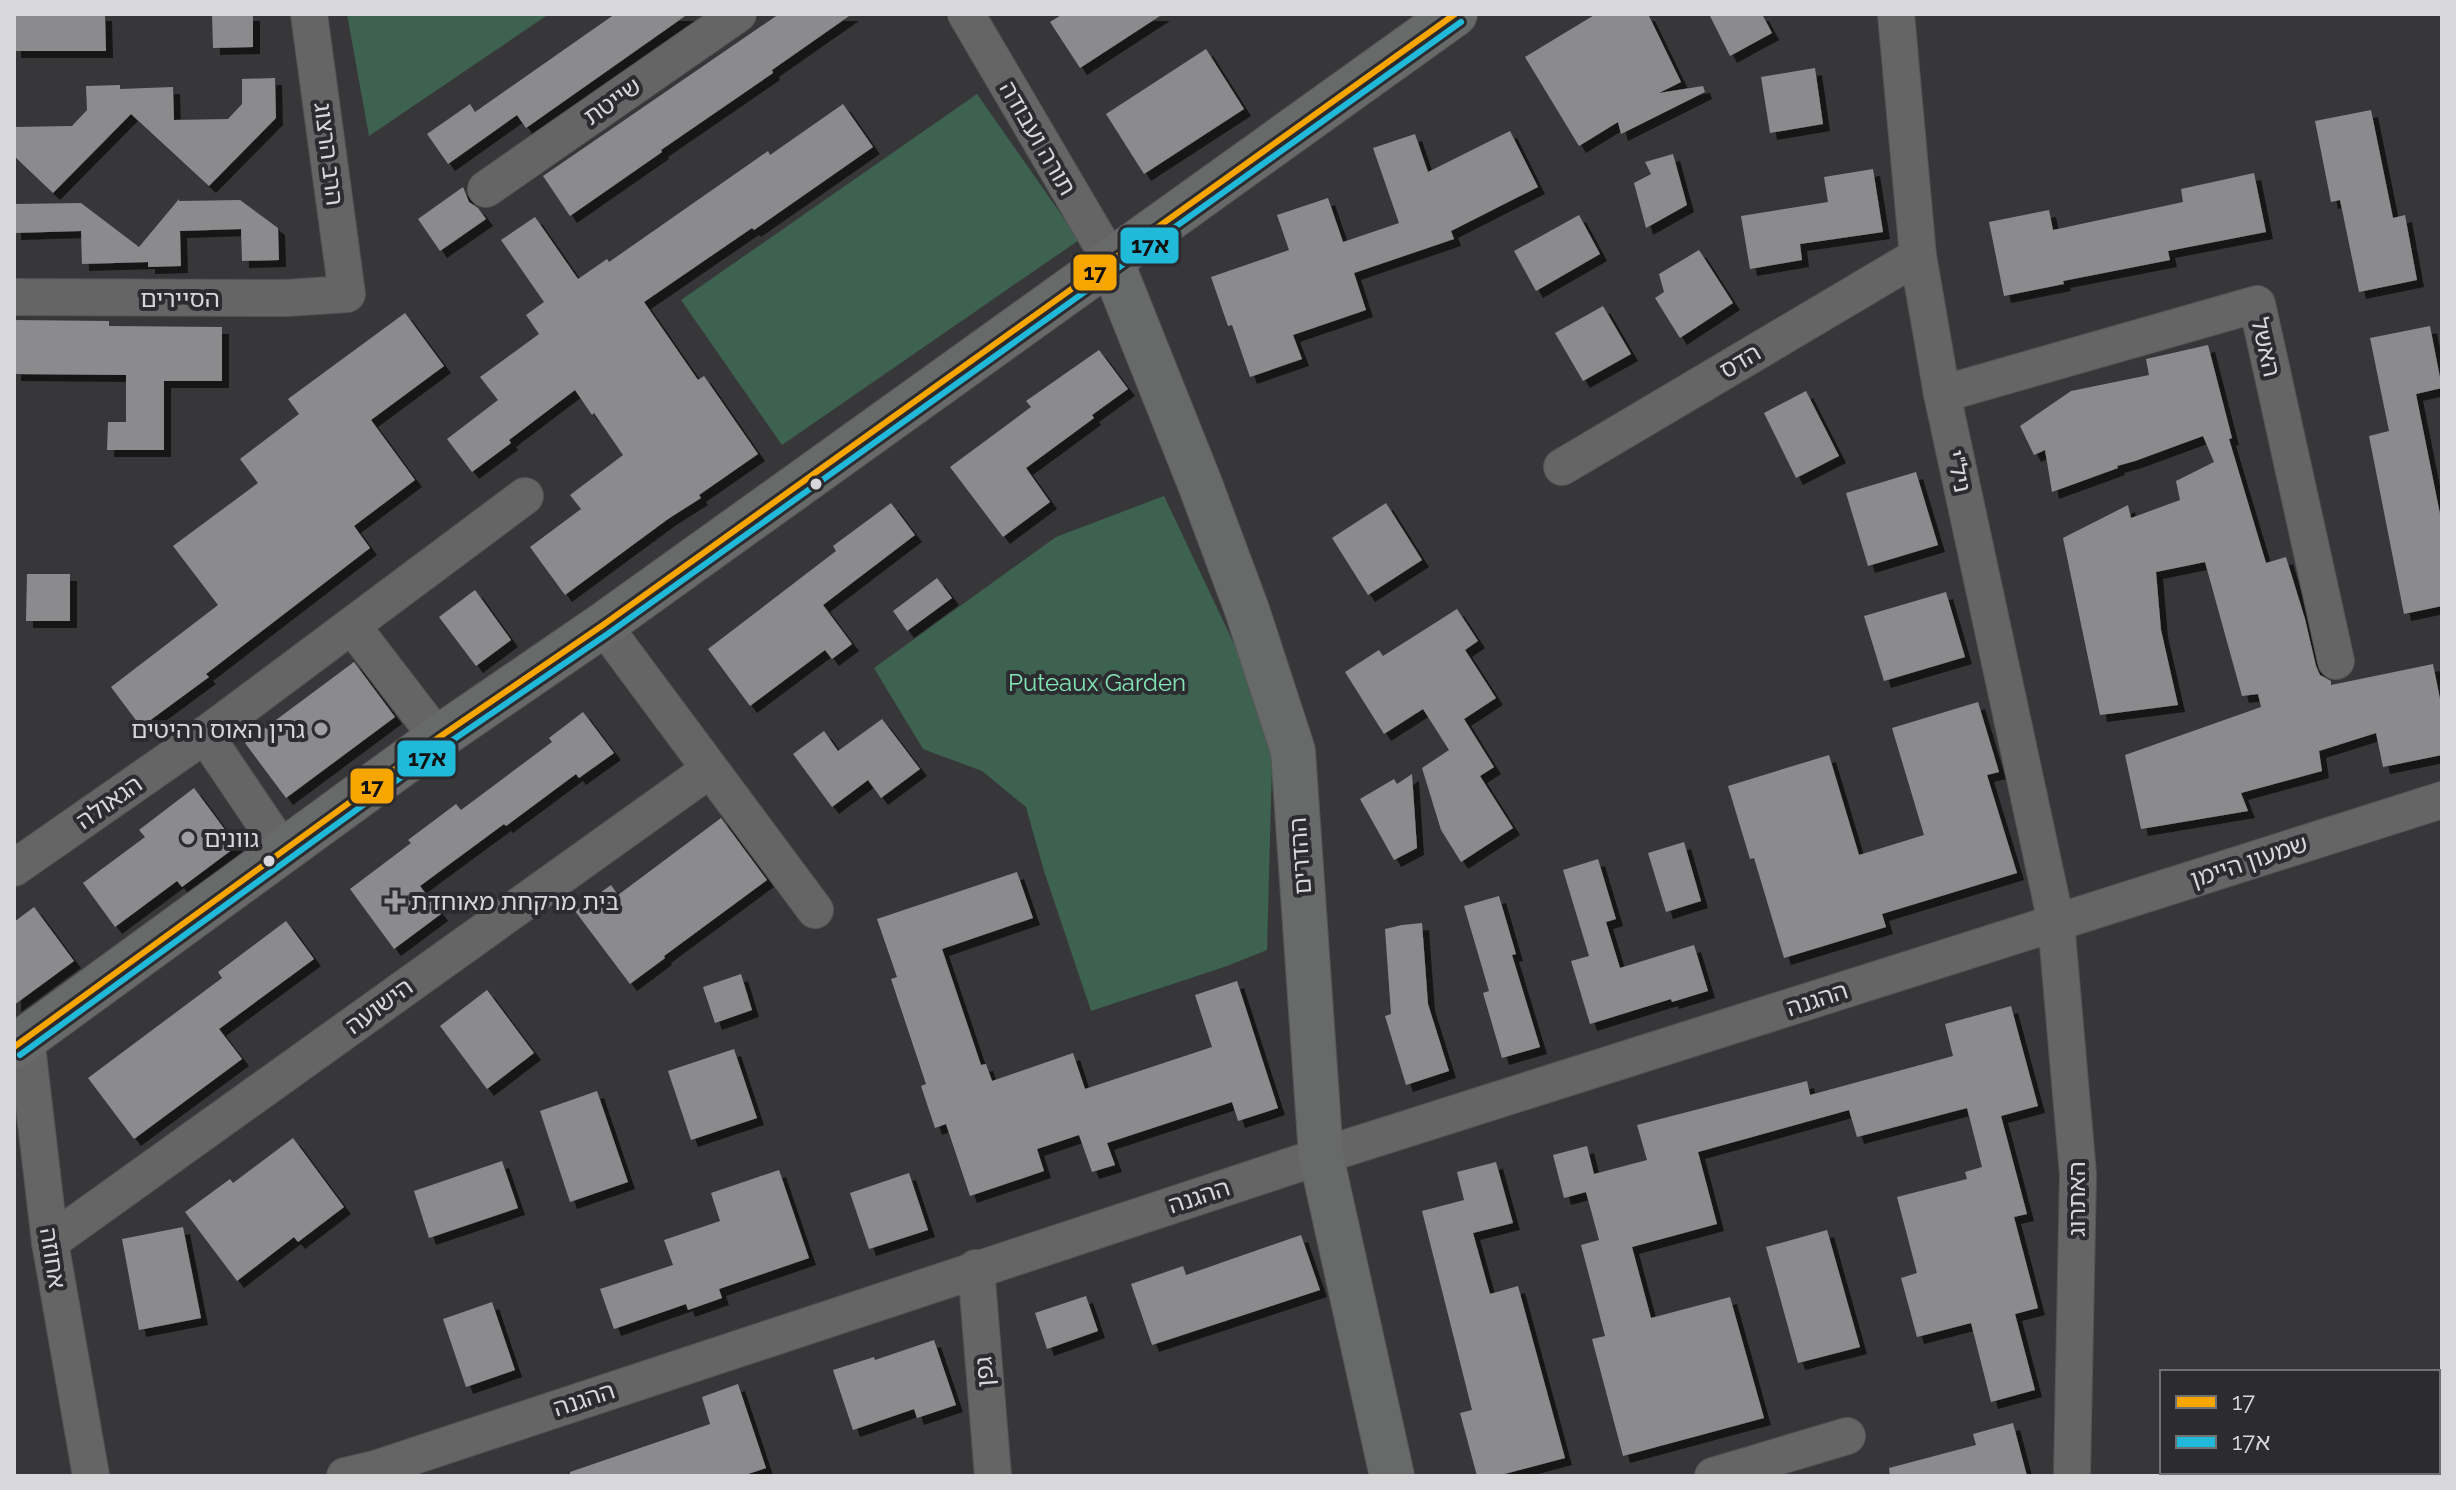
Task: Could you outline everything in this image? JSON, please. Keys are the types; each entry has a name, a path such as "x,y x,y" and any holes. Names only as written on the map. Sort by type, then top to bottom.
{"street":[{"name":"הרב הרצוג","path":"309,14 347,294"},
{"name":"שייטת","path":"486,189 738,14"},
{"name":"תורה ועבודה","path":"966,14 1111,261"},
{"path":"20,1042 438,738 603,625 1455,14"},
{"name":"ניל\"י","path":"1896,14 1918,256 1942,394 2056,922"},
{"name":"הדס","path":"1562,467 1918,256"},
{"name":"ההדרים","path":"1111,261 1226,554 1293,751 1321,1156 1392,1476"},
{"name":"הסיירים","path":"14,297 286,298 347,294"},
{"name":"האשל","path":"1942,394 2257,304 2336,661"},
{"name":"הגאולה","path":"14,868 205,735 525,496"},
{"path":"603,625 815,910"},
{"path":"352,626 438,738"},
{"path":"205,735 284,852"},
{"name":"הישועה","path":"50,1242 709,770"},
{"name":"שמעון היימן","path":"2056,922 2442,800"},
{"name":"ההגנה","path":"345,1476 375,1469 1321,1156 2056,922"},
{"name":"האתרוג","path":"2056,922 2078,1174 2072,1476"},
{"name":"אחוזה","path":"20,1042 50,1242 91,1476"},
{"name":"גפן","path":"976,1268 993,1476"},
{"path":"1713,1476 1847,1436"}],"green space":[{"path":"347,14 549,14 369,136"},
{"path":"977,94 1079,240 782,445 681,300"},
{"name":"Puteaux Garden","path":"1164,496 1273,726 1267,950 1091,1011 1026,807 982,771 923,749 874,668 1056,537"}],"building":[{"path":"14,14 105,14 106,51 14,51"},
{"path":"212,14 253,14 253,47 213,48"},
{"path":"615,14 688,14 526,128 517,115 448,164 427,134 470,104 475,112"},
{"path":"779,14 852,14 570,216 543,176"},
{"path":"1063,14 1163,14 1080,68 1050,22"},
{"path":"1596,14 1648,14 1681,82 1659,93 1703,86 1705,92 1621,134 1618,122 1579,146 1525,57"},
{"path":"1709,14 1762,14 1772,33 1730,56"},
{"path":"1206,49 1244,109 1144,174 1106,114"},
{"path":"1815,68 1823,124 1770,133 1761,77"},
{"path":"275,78 276,118 209,186 131,114 53,193 14,156 14,127 72,126 87,110 86,86 120,85 120,89 173,87 174,120 228,119 242,104 242,79"},
{"path":"843,104 873,147 644,302 698,380 704,376 758,454 565,595 530,547 581,509 570,495 623,455 594,413 592,415 575,390 472,472 447,439 498,400 480,377 539,334 526,315 544,302 501,240 535,217 578,279 607,259 609,262 768,151 770,155"},
{"path":"2371,110 2393,218 2405,215 2417,280 2359,292 2340,200 2331,202 2315,121"},
{"path":"1510,131 1538,187 1451,231 1454,239 1354,273 1366,310 1293,335 1302,359 1250,377 1211,277 1289,250 1277,215 1328,198 1343,242 1399,223 1373,148 1415,134 1428,172"},
{"path":"1673,154 1687,205 1646,228 1634,183 1651,174 1645,162"},
{"path":"1873,169 1883,232 1800,244 1802,260 1750,269 1741,216 1828,202 1824,177"},
{"path":"2254,173 2266,232 2168,251 2170,260 2004,296 1989,222 2049,210 2053,230 2183,202 2181,189"},
{"path":"463,187 469,202 486,219 440,251 418,219"},
{"path":"179,199 240,200 278,228 279,260 242,261 241,229 180,231 181,266 148,267 148,262 82,264 81,231 14,233 14,204 81,203 139,247"},
{"path":"1579,215 1600,254 1536,291 1514,251"},
{"path":"1699,250 1733,303 1680,338 1655,298 1664,292 1659,274"},
{"path":"1603,306 1631,354 1583,381 1555,333"},
{"path":"405,313 444,366 371,420 415,480 354,526 370,548 206,674 209,677 141,727 111,687 218,605 173,546 258,483 240,459 299,414 288,399"},
{"path":"14,320 109,321 109,326 222,327 222,381 164,381 164,450 107,450 108,422 126,422 126,375 14,374"},
{"path":"2430,326 2442,388 2416,394 2442,524 2442,606 2404,614 2369,436 2389,431 2370,338"},
{"path":"2208,345 2232,438 2229,439 2266,563 2286,557 2320,675 2331,681 2331,685 2433,664 2442,709 2442,755 2383,767 2376,733 2319,751 2322,771 2241,793 2248,811 2141,829 2125,755 2261,707 2258,694 2242,696 2205,562 2156,572 2161,630 2178,705 2100,715 2063,538 2128,505 2131,518 2180,500 2176,481 2214,462 2203,436 2052,492 2045,450 2034,455 2020,426 2071,391 2149,375 2146,359"},
{"path":"1099,350 1128,389 1026,468 1050,502 1003,537 950,467 1031,407 1026,401"},
{"path":"1806,391 1839,456 1796,478 1764,413"},
{"path":"1916,472 1938,545 1868,566 1846,493"},
{"path":"891,503 915,535 823,605 852,644 832,659 825,650 750,706 708,649 836,551 833,546"},
{"path":"1386,503 1422,560 1368,595 1332,538"},
{"path":"27,574 70,574 70,621 26,621"},
{"path":"937,578 952,598 907,631 893,611"},
{"path":"475,590 511,640 476,666 439,617"},
{"path":"1946,592 1965,657 1884,681 1864,616"},
{"path":"1457,609 1478,641 1465,650 1496,698 1464,719 1494,767 1480,776 1513,828 1461,862 1441,830 1422,768 1449,750 1423,709 1384,734 1345,672 1379,650 1383,656"},
{"name":"גרין האוס רהיטים","path":"354,662 395,717 286,798 245,743"},
{"path":"1978,702 1999,772 1987,775 2017,873 1882,914 1886,927 1784,958 1754,858 1750,859 1728,786 1829,755 1859,855 1924,835 1892,728"},
{"path":"583,712 614,753 579,778 576,774 420,886 441,914 394,949 350,889 456,804 461,810 552,742 549,738"},
{"path":"882,719 920,769 881,798 868,780 832,807 793,754 824,731 838,751"},
{"path":"1412,774 1417,848 1394,860 1360,799 1394,779 1397,784"},
{"path":"194,788 237,846 182,887 177,881 115,927 83,883 145,837 139,830"},
{"path":"721,818 767,880 630,984 575,911 611,885 618,895"},
{"path":"1684,842 1701,901 1666,912 1648,853"},
{"path":"1598,859 1616,919 1606,922 1620,968 1694,945 1708,991 1590,1024 1571,961 1589,956 1563,870"},
{"path":"1017,872 1033,918 942,949 981,1065 986,1064 992,1081 1073,1053 1085,1089 1212,1047 1195,995 1237,981 1278,1108 1238,1121 1232,1102 1107,1143 1115,1165 1092,1172 1079,1135 1037,1149 1044,1171 970,1196 946,1124 935,1128 921,1086 926,1084 891,979 897,977 877,919"},
{"path":"1499,896 1516,954 1512,955 1540,1047 1502,1058 1483,993 1489,991 1464,906"},
{"path":"34,907 74,961 14,1005 14,922"},
{"path":"286,921 314,959 219,1029 242,1059 134,1139 88,1078 222,978 218,972"},
{"path":"1422,923 1428,1004 1449,1071 1406,1085 1385,1016 1391,1014 1385,929"},
{"path":"741,974 752,1010 715,1023 703,987"},
{"path":"487,990 534,1053 487,1089 440,1026"},
{"path":"2011,1006 2038,1106 2001,1116 2027,1214 2014,1217 2038,1308 2015,1314 2035,1390 1991,1402 1971,1323 1917,1337 1901,1278 1917,1273 1897,1197 1967,1179 1965,1172 1982,1167 1967,1108 1857,1137 1849,1110 1698,1152 1717,1224 1632,1247 1651,1318 1730,1297 1764,1418 1623,1456 1592,1339 1605,1336 1581,1245 1599,1240 1586,1192 1564,1198 1553,1155 1587,1146 1594,1174 1647,1160 1637,1125 1807,1081 1810,1095 1953,1056 1945,1024"},
{"path":"734,1049 757,1118 691,1140 668,1071"},
{"path":"597,1091 628,1182 570,1202 540,1111"},
{"path":"293,1138 344,1207 298,1242 294,1237 237,1281 185,1212 230,1179 233,1183"},
{"path":"502,1161 518,1208 429,1238 414,1191"},
{"path":"1496,1162 1513,1223 1473,1233 1490,1294 1518,1286 1565,1458 1497,1476 1477,1476 1460,1413 1472,1410 1422,1211 1464,1200 1457,1172"},
{"path":"779,1170 809,1258 719,1289 722,1298 688,1310 686,1304 614,1329 600,1289 673,1265 664,1240 720,1221 711,1193"},
{"path":"909,1173 928,1230 869,1249 850,1193"},
{"path":"183,1227 201,1318 139,1330 122,1239"},
{"path":"1827,1230 1860,1347 1798,1363 1766,1247"},
{"path":"1301,1235 1320,1290 1152,1345 1131,1284 1183,1266 1186,1275"},
{"path":"1086,1296 1098,1331 1047,1349 1035,1313"},
{"path":"492,1302 515,1370 466,1387 443,1319"},
{"path":"934,1340 956,1405 917,1418 914,1409 853,1430 833,1370"},
{"path":"738,1384 766,1468 742,1476 570,1476 570,1472 710,1424 702,1397"},
{"path":"2013,1423 2027,1476 1890,1476 1889,1468 1976,1445 1973,1434"}],"transit line":[{"name":"17","path":"14,1047 438,738 603,625 1455,14"},
{"name":"17א","path":"20,1055 444,746 609,633 1461,22"}],"place":[{"name":"גרין האוס רהיטים","path":"321,729"},
{"name":"גוונים","path":"188,838"},
{"name":"בית מרקחת מאוחדת","path":"395,901"}]}
